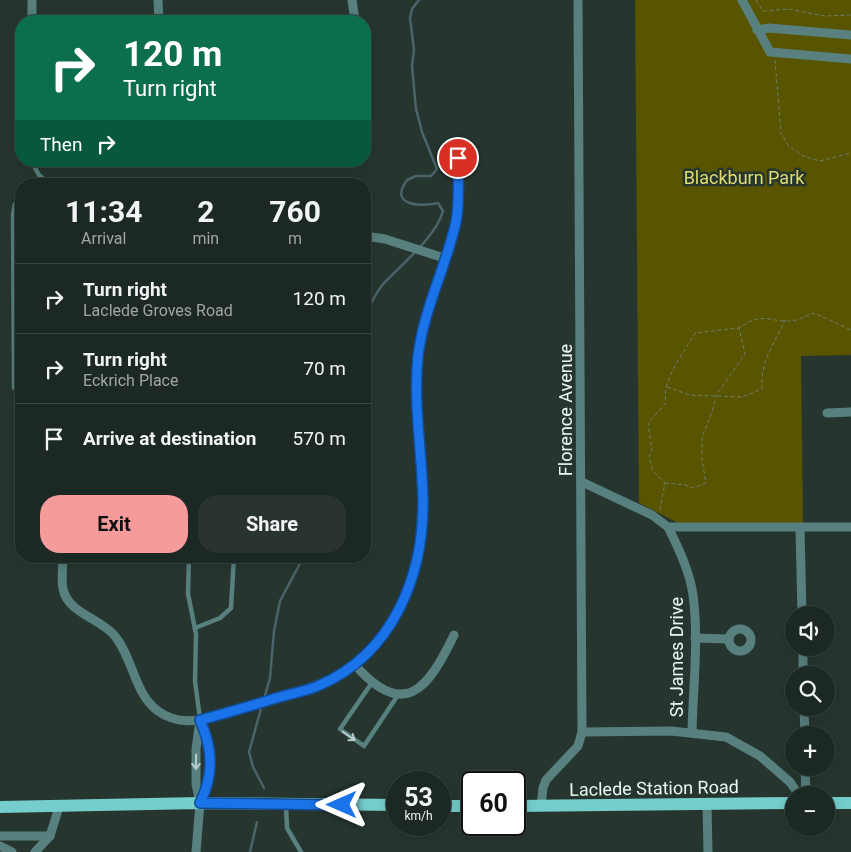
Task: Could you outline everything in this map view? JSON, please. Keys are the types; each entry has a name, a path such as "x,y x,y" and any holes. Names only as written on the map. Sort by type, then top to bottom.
{"main road":[{"path":"0,807 200,803 386,805"},
{"name":"Laclede Station Road","path":"526,806 785,803"},
{"path":"835,803 851,803"}],"street":[{"path":"32,0 32,15"},
{"path":"158,0 159,15"},
{"path":"352,0 354,15"},
{"name":"Florence Avenue","path":"541,807 546,780 578,746 582,732 578,0"},
{"path":"742,0 770,52 851,59"},
{"path":"757,30 769,28 851,35"},
{"path":"63,563 63,590 70,604 83,614 100,622 114,635 125,650 144,696 157,711 172,720 200,720 319,686 355,665 380,639 394,620 406,598 415,569 423,501 418,410 418,357 426,314 456,222 458,158"},
{"path":"371,237 444,258"},
{"path":"827,413 851,412"},
{"path":"582,482 658,518 668,527 851,527"},
{"name":"St James Drive","path":"668,527 677,544 693,593 695,638 692,732"},
{"path":"800,528 802,606"},
{"path":"355,665 371,684 398,695 408,694 436,672 454,635"},
{"path":"695,638 729,639"},
{"path":"200,720 209,744 210,772 208,786 200,803"},
{"path":"196,852 200,803 196,784 197,736 200,720"},
{"path":"582,732 692,732 726,737 743,745 793,786"},
{"path":"707,804 708,852"},
{"path":"35,852 50,836 59,807"},
{"path":"0,836 50,836"},
{"path":"0,846 12,852"}],"lane":[{"path":"34,167 43,178"},
{"path":"15,204 13,215 15,388"},
{"path":"189,563 188,594 195,628 195,681 200,720"},
{"path":"195,628 220,618 231,608 234,563"},
{"path":"371,684 340,729 364,746 398,695"},
{"path":"286,804 287,828 301,852"}],"path":[{"path":"756,0 763,11 788,9 825,16 851,15"},
{"path":"775,52 778,113 784,140 802,156 820,161 851,153"},
{"path":"739,328 745,354 717,394 702,437 702,460 706,483 693,488 685,485 665,483 653,471 649,457 652,451 648,424 666,402 664,392 666,387 695,333 739,328 751,320 772,318 785,320 800,319 817,313 851,330"},
{"path":"666,387 690,395 717,394 742,396 762,389 761,374 768,350 775,343 785,320"},
{"path":"658,518 665,483"}],"green space":[{"name":"Blackburn Park","path":"635,0 851,0 851,355 801,356 803,525 678,523 639,503"}],"waterway":[{"path":"371,304 384,283 418,250 433,231 443,211 438,203 423,205 409,203 401,195 407,180 416,176 431,176 437,169 422,132 416,109 412,66 414,50 410,18 412,9 419,0"},
{"path":"264,699 270,678 274,631 280,601 300,563"},
{"path":"262,705 249,752 253,767 264,788"},
{"path":"250,852 257,822"}],"route":[{"path":"342,805 200,803 208,786 210,772 209,744 200,720 319,686 355,665 380,639 394,620 406,598 415,569 423,501 418,410 418,357 426,314 456,222 458,158"}]}
